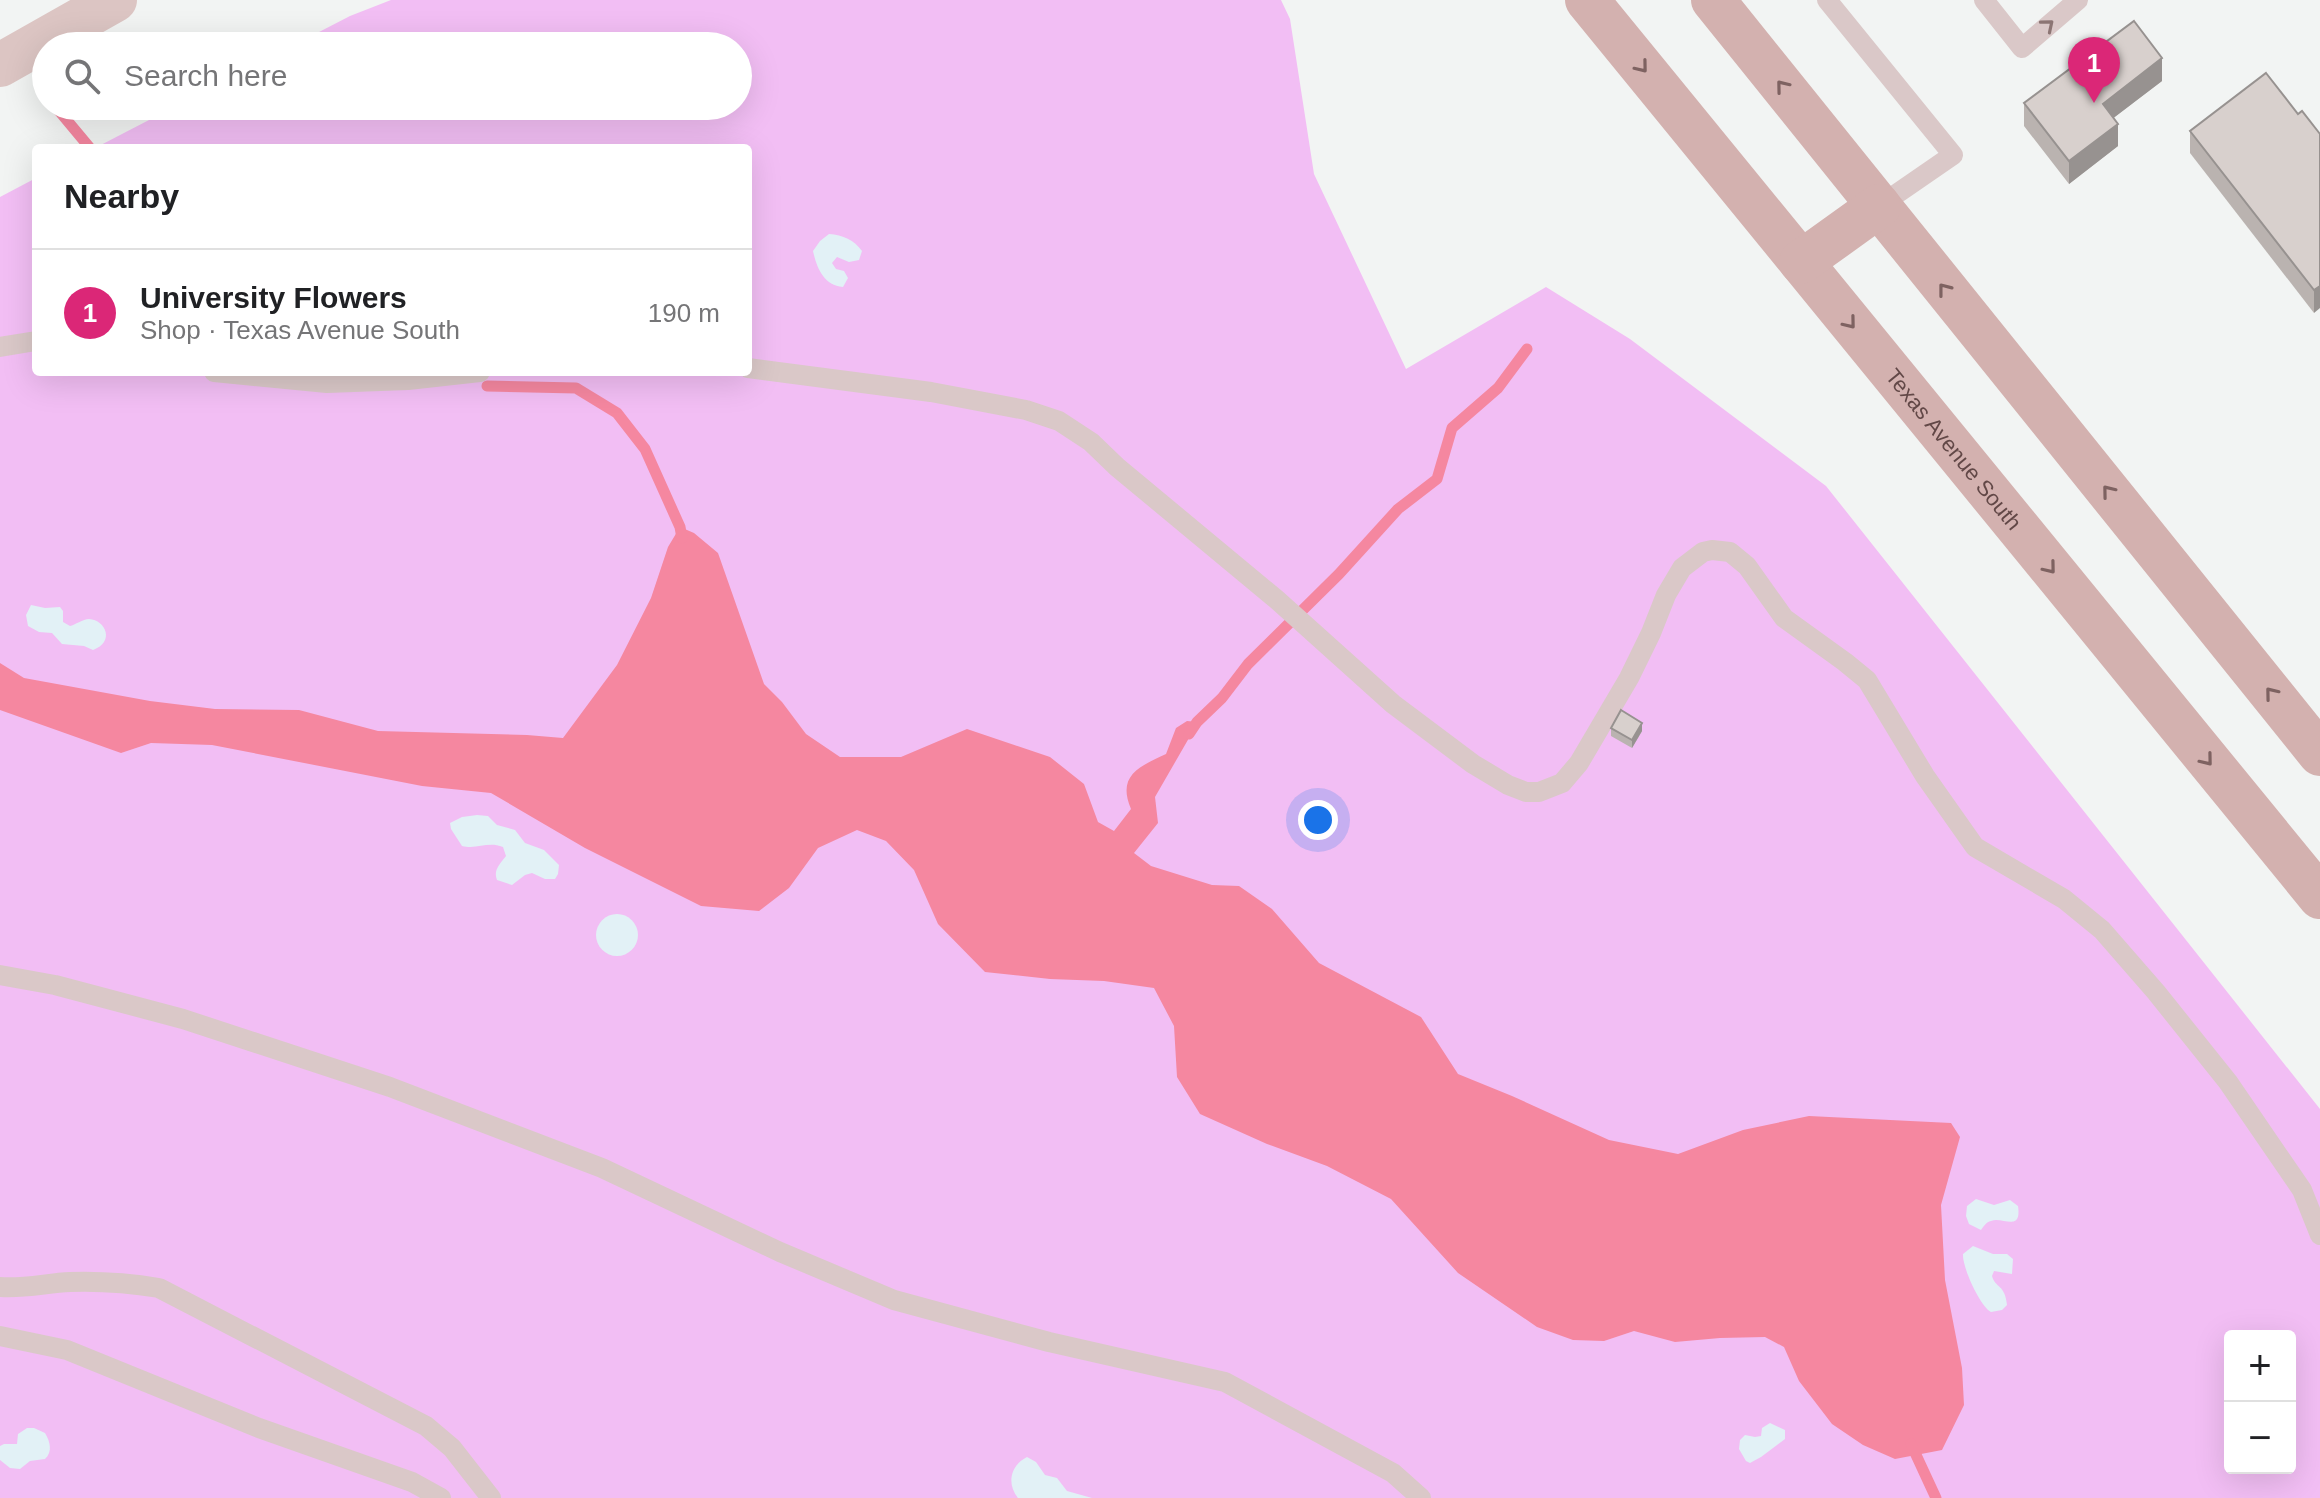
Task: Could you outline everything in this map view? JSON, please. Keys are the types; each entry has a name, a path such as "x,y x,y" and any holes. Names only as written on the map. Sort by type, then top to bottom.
{"main road":[{"name":"Texas Avenue South","path":"1587,0 2320,897"},
{"path":"1713,0 2320,754"},
{"path":"1801,262 1879,206"}],"street":[{"path":"58,32 115,0"},
{"path":"0,65 32,47"}],"lane":[{"path":"1827,0 1953,155 1879,206"},
{"path":"1984,0 2022,48 2078,0"},
{"path":"0,347 32,342"},
{"path":"752,369 931,392 1047,415 1074,429 1276,599 1393,704 1473,764 1517,789 1539,792 1562,783 1579,763 1629,678 1666,595 1682,568 1693,558 1712,550 1730,552 1739,557 1756,577 1784,618 1867,680 1925,776 1975,847 2064,899 2102,930 2147,982 2228,1082 2302,1190 2320,1235"},
{"path":"255,376 327,383 444,376"},
{"path":"0,975 55,985 169,1015 390,1087 602,1168 780,1252 894,1300 1049,1342 1225,1382 1393,1473 1421,1498"},
{"path":"0,1287 125,1282 159,1288 426,1426 452,1448 491,1498"},
{"path":"0,1336 67,1350 259,1428 412,1482 441,1498"}],"shaded area":[{"path":"391,0 1281,0 1290,19 1314,174 1406,369 1546,287 1630,339 1826,486 2320,1109 2320,1498 0,1498 0,197 32,180 32,376 752,376 752,144 103,144 149,120 752,120 752,32 319,32"},
{"path":"680,527 694,533 718,553 764,684 806,734 840,757 901,757 967,729 1050,757 1084,784 1098,822 1114,831 1131,809 1127,788 1133,774 1166,754 1176,728 1187,721 1197,722 1198,727 1155,797 1158,823 1134,853 1151,866 1212,885 1239,886 1272,909 1319,963 1421,1017 1458,1074 1609,1140 1678,1154 1743,1130 1809,1116 1951,1123 1960,1137 1941,1205 1945,1280 1962,1368 1964,1405 1942,1450 1895,1459 1863,1445 1832,1424 1799,1381 1784,1347 1765,1337 1675,1342 1634,1331 1604,1341 1573,1340 1537,1327 1458,1273 1391,1199 1327,1166 1200,1114 1177,1077 1174,1026 1154,988 985,972 938,924 914,870 886,841 857,830 818,848 789,888 759,911 701,906 585,848 491,793 422,786 212,745 151,743 121,753 0,710 0,663 24,678 150,701 215,709 299,710 378,731 563,738 617,665 651,598 668,547"}],"sand":[{"path":"829,234 848,239 862,251 859,260 849,262 837,257 832,263 848,278 843,287 826,279 819,270 813,251"},
{"path":"31,605 60,607 63,622 70,626 87,619 95,620 104,627 104,642 93,650 62,644 52,633 39,632 28,626 26,615"},
{"path":"477,815 488,816 497,825 515,830 525,843 544,850 559,865 555,879 545,879 532,873 512,885 497,880 499,864 506,856 503,847 462,846 451,829 450,823"},
{"path":"617,914 632,920 638,935 632,950 617,956 602,950 596,935 602,920"},
{"path":"1976,1199 1994,1205 2010,1200 2018,1206 2017,1219 2010,1222 1995,1220 1985,1224 1981,1230 1969,1224 1966,1216 1967,1206"},
{"path":"1973,1246 1993,1254 2007,1254 2013,1259 2012,1274 1994,1271 1992,1276 2006,1298 2007,1305 2002,1310 1991,1312 1972,1286 1963,1254"},
{"path":"1770,1423 1785,1430 1785,1439 1761,1457 1750,1463 1746,1461 1739,1449 1740,1440 1745,1435 1761,1436 1762,1428"},
{"path":"27,1428 45,1433 49,1453 45,1459 30,1461 20,1469 10,1468 0,1460 0,1446 17,1444 18,1434"},
{"path":"1027,1457 1036,1462 1045,1475 1057,1478 1067,1491 1092,1498 1018,1498 1012,1486 1012,1475 1017,1465"}],"building":[{"path":"2134,21 2162,58 2103,104 2118,124 2069,161 2024,103"},
{"path":"2266,73 2298,114 2302,111 2320,134 2320,286 2314,290 2190,131"},
{"path":"1621,710 1642,723 1632,740 1611,728"}],"waterway":[{"path":"67,120 87,144"},
{"path":"1189,734 1248,664 1339,574 1398,509 1437,479 1452,428 1498,388 1527,349"},
{"path":"487,386 576,388 617,413 645,449 682,538"},
{"path":"1911,1444 1936,1498"}],"place":[{"name":"University Flowers","path":"2094,103"}]}
